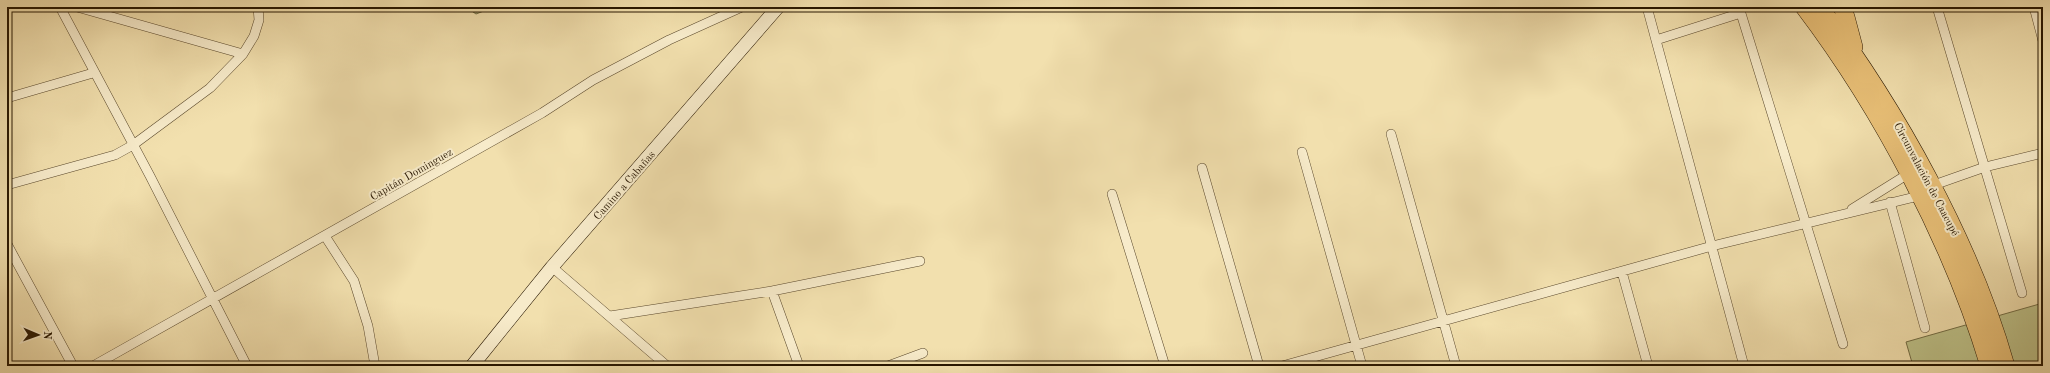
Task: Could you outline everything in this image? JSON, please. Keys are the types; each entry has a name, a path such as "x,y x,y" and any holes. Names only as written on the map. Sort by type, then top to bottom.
{"highway":[{"name":"Circunvalación de Caacupé","path":"1804,7 1830,41 1894,145 1908,174 1925,191 1958,238 1998,337 2006,366"},
{"name":"Circunvalación de Caacupé","path":"1820,7 1857,59 1906,136 1989,366"},
{"path":"1842,7 1857,59"}],"street":[{"path":"60,7 93,73 247,366"},
{"path":"77,7 243,54"},
{"path":"7,185 116,155 132,145 210,88 243,54 254,36 260,20 258,7"},
{"name":"Capitán Dominguez","path":"93,366 213,300 542,113 593,80 669,40 742,7"},
{"name":"Camino a Cabañas","path":"472,366 552,267 778,7"},
{"path":"1647,7 1744,366"},
{"path":"1937,7 2022,293"},
{"path":"2034,7 2043,41"},
{"path":"1656,40 1740,10 1843,344"},
{"path":"7,98 93,73"},
{"path":"1391,134 1456,366"},
{"path":"1302,152 1362,366"},
{"path":"1282,366 1712,246 1890,202 1925,191 1985,167 2043,153"},
{"path":"1202,168 1260,366"},
{"path":"1846,213 1908,174"},
{"path":"1112,194 1165,366"},
{"path":"1890,202 1925,328"},
{"path":"325,236 354,281 368,326 376,366"},
{"path":"7,244 73,366"},
{"path":"610,316 772,291 920,261"},
{"path":"552,267 667,366"},
{"path":"1622,272 1646,366"},
{"path":"772,291 799,366"},
{"path":"888,366 923,353"}],"green space":[{"path":"466,7 494,7 476,14"},
{"path":"2043,303 2043,366 1913,366 1906,342"}]}
